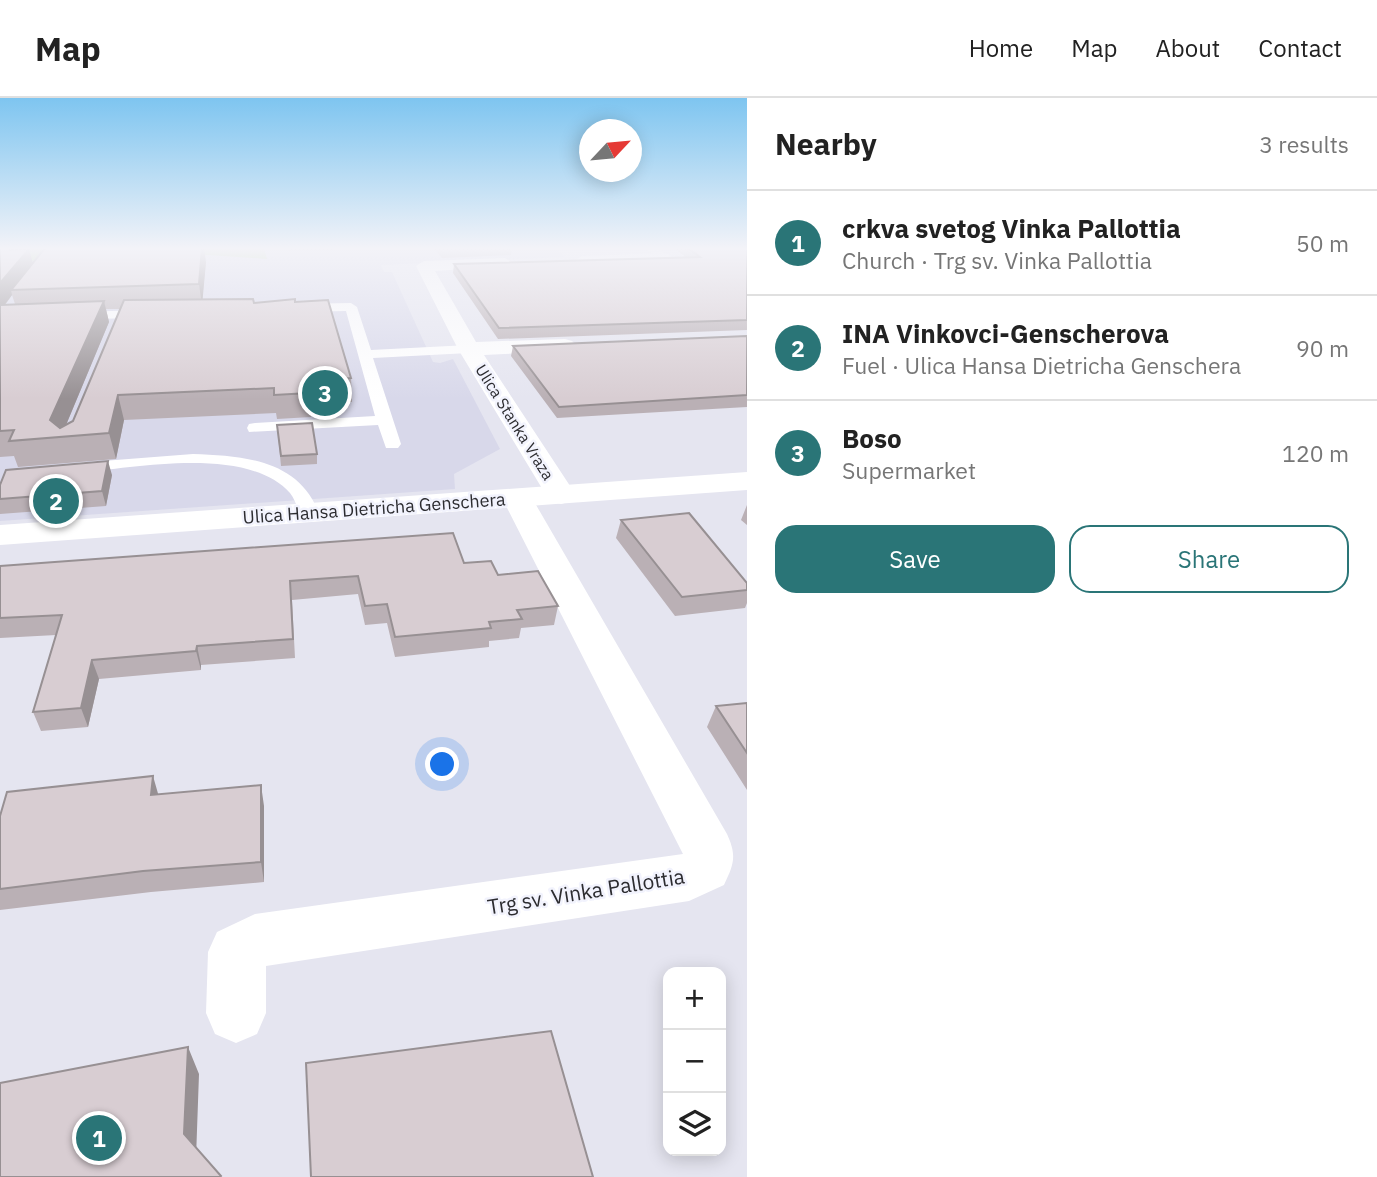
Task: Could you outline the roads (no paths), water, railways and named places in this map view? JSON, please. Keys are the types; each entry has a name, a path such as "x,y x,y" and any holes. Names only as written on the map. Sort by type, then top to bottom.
{"street":[{"name":"Ulica Stanka Vraza","path":"442,298 469,349 539,496"},
{"name":"Ulica Stanka Vraza","path":"469,349 580,345"},
{"name":"Ulica Hansa Dietricha Genschera","path":"0,535 747,481"},
{"name":"Trg sv. Vinka Pallottia","path":"236,1013 237,952 255,941 689,877 706,869 709,850 539,496"}],"lane":[{"path":"287,309 351,307 392,444"},
{"path":"55,317 162,313"},
{"path":"114,331 121,315"},
{"path":"365,354 469,349"},
{"path":"255,428 384,420"},
{"path":"64,470 202,458 253,464 293,485 299,491 309,513"}],"place":[{"name":"Boso","path":"325,393"},
{"name":"INA Vinkovci-Genscherova","path":"56,501"},
{"name":"crkva svetog Vinka Pallottia","path":"99,1138"}]}
